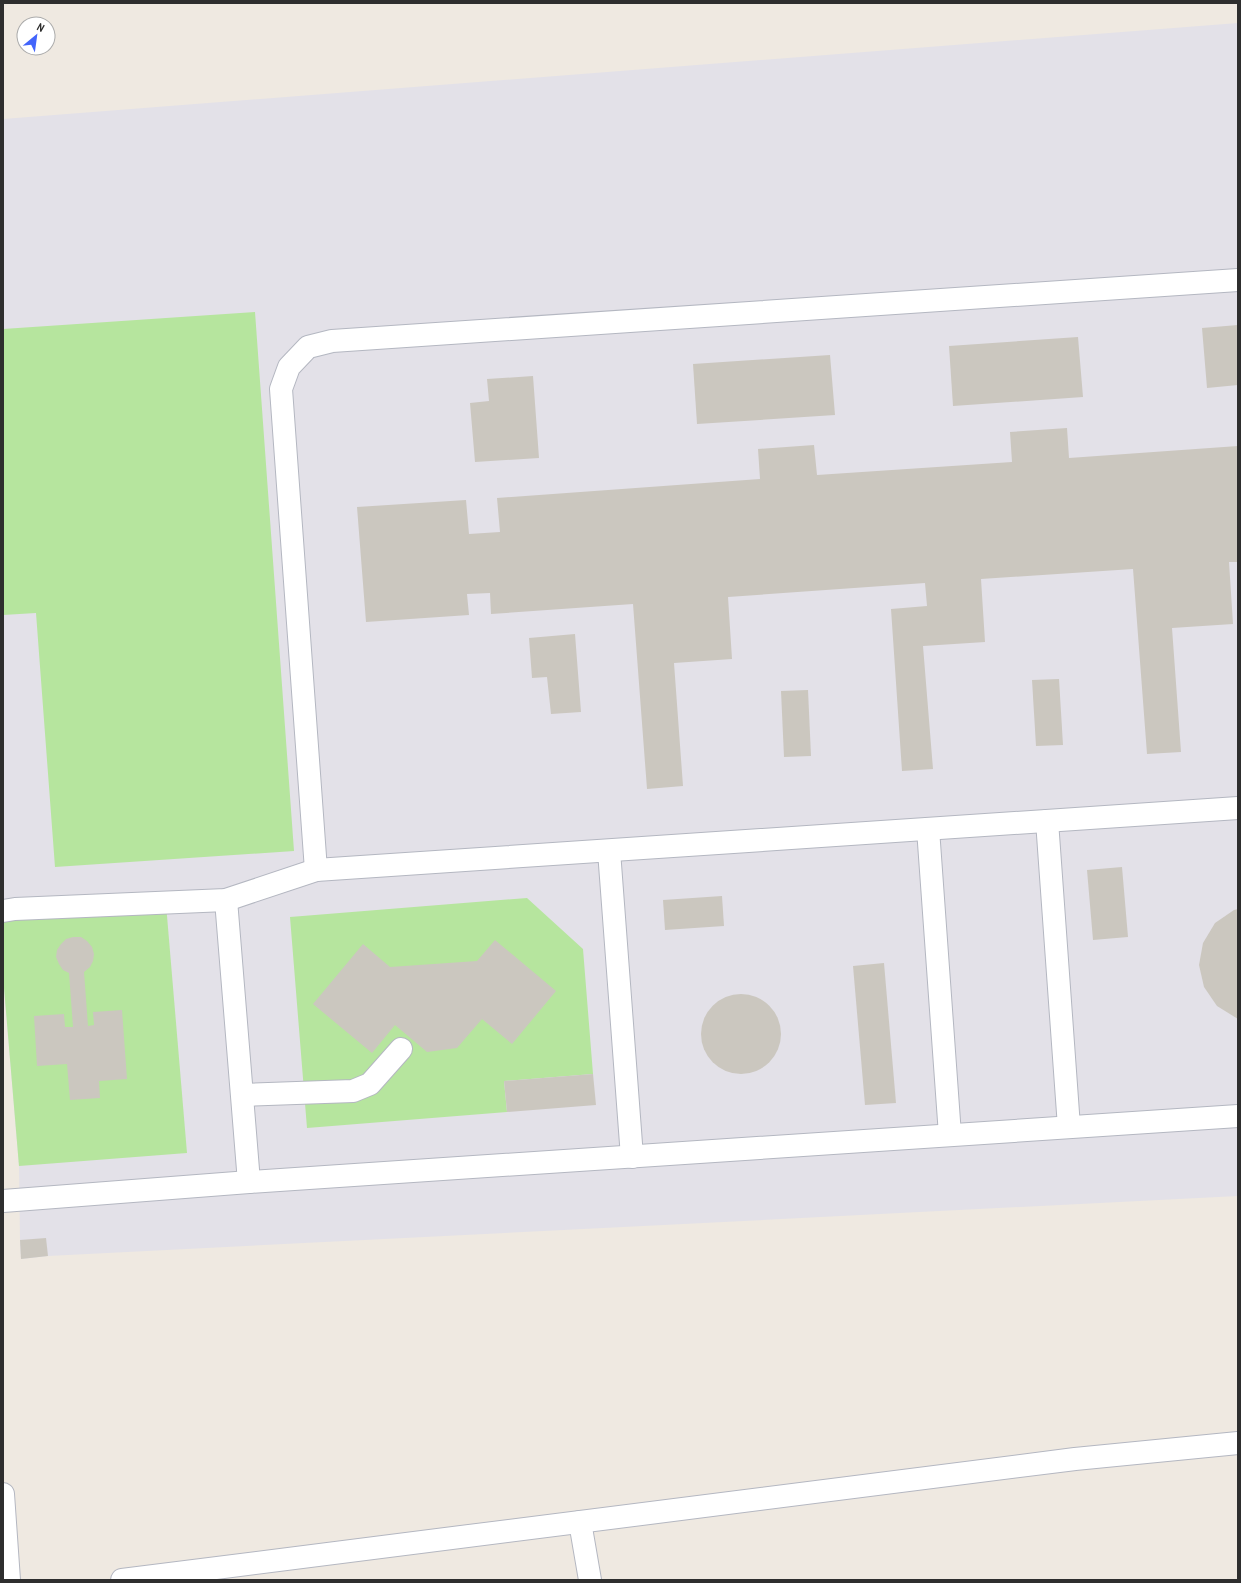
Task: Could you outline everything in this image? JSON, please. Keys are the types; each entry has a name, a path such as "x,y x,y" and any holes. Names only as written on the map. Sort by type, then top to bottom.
{"street":[{"path":"316,870 281,389 289,367 308,348 332,341 1238,280"},
{"path":"3,911 15,909 226,900 316,870 1238,808"},
{"path":"1047,821 1069,1127"},
{"path":"928,829 950,1135"},
{"path":"610,851 632,1156"},
{"path":"226,900 249,1182"},
{"path":"243,1095 353,1091 370,1084 401,1049"},
{"path":"3,1201 249,1182 1238,1116"},
{"path":"122,1580 1074,1459 1238,1444"},
{"path":"3,1494 10,1580"},
{"path":"580,1522 590,1580"}],"shaded area":[{"path":"1238,23 1238,1196 48,1256 21,1259 19,1166 3,976 3,119"}],"green space":[{"path":"255,312 294,851 55,867 36,613 3,615 3,329"},
{"path":"527,898 583,949 593,1074 504,1081 507,1112 307,1128 290,917"},
{"path":"166,904 187,1153 19,1166 3,976 3,916"}],"building":[{"path":"1238,325 1238,385 1207,388 1202,328"},
{"path":"1078,337 1083,397 953,406 949,346"},
{"path":"830,355 835,415 697,424 693,364"},
{"path":"533,376 539,458 475,462 470,403 489,401 487,379"},
{"path":"1067,428 1069,458 1238,446 1238,562 1229,562 1233,624 1172,628 1181,752 1147,754 1133,569 981,579 985,642 923,646 933,769 902,771 891,609 927,606 925,583 728,597 732,659 674,663 683,786 647,789 633,604 491,614 490,593 467,594 469,615 366,622 357,507 466,500 469,534 500,532 497,498 760,479 758,449 814,445 817,475 1012,462 1010,432"},
{"path":"575,634 581,712 551,714 547,677 532,678 529,638"},
{"path":"1059,679 1063,745 1036,746 1032,680"},
{"path":"808,690 811,756 784,757 781,691"},
{"path":"1122,867 1128,937 1093,940 1087,870"},
{"path":"722,896 724,926 665,930 663,900"},
{"path":"1238,909 1238,1019 1217,1006 1204,987 1199,965 1203,943 1215,923 1234,910"},
{"path":"81,937 87,941 92,947 94,954 90,967 84,972 88,1026 94,1025 93,1012 122,1010 127,1079 99,1081 100,1098 70,1100 67,1064 37,1066 34,1016 64,1014 65,1027 73,1027 69,973 63,970 56,957 57,950 61,944 66,939"},
{"path":"495,940 556,991 512,1044 482,1019 457,1048 427,1052 395,1025 372,1053 313,1004 363,944 390,967 477,961"},
{"path":"884,963 896,1103 865,1105 853,966"},
{"path":"741,994 756,997 769,1006 778,1019 781,1034 778,1049 769,1062 756,1071 741,1074 726,1071 713,1062 704,1049 701,1034 704,1019 713,1006 726,997"},
{"path":"593,1074 596,1105 507,1112 504,1081"},
{"path":"46,1238 48,1256 21,1259 20,1240"}]}
